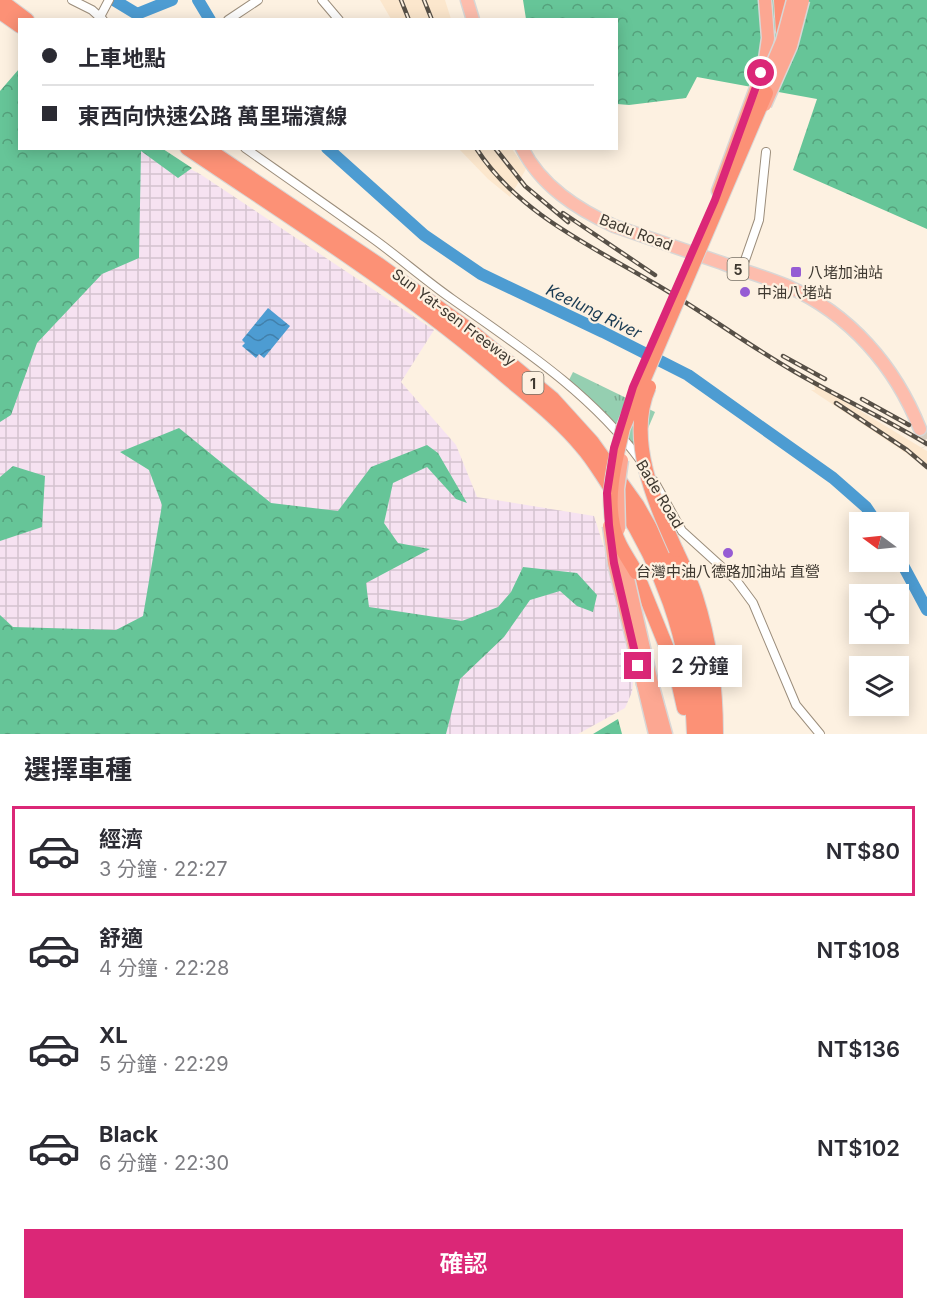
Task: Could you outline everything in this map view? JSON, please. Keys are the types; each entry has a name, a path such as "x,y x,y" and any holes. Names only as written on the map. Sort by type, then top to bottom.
{"highway":[{"path":"0,0 24,18"},
{"path":"715,200 761,73 768,38 765,0"},
{"path":"688,734 675,668 636,572 613,525 611,497 613,474 623,428 770,94 776,27 773,0"},
{"path":"716,734 708,639 695,594 648,482 641,428 644,397 770,94 782,57 784,25 781,0"},
{"path":"666,734 647,684 611,545 607,493 609,472 633,387 782,41 793,0"},
{"path":"656,734 619,534 618,489 622,459 640,397 791,46 803,0"},
{"path":"0,12 18,25"},
{"name":"Sun Yat-sen Freeway","path":"190,150 370,273 467,343 546,411 582,447 621,503 650,552 665,586 688,671 694,734"},
{"name":"Sun Yat-sen Freeway","path":"209,150 378,264 471,331 553,399 592,442 637,505 658,542 682,596 695,643 707,734"}],"main road":[{"path":"467,0 472,18"},
{"path":"474,0 480,18"},
{"name":"Badu Road","path":"523,150 544,179 559,194 594,217 787,286 836,315 887,368 924,428"},
{"name":"Badu Road","path":"531,150 549,174 564,189 597,210 790,279 848,314 877,344 905,381 924,428"}],"street":[{"path":"72,0 92,10 101,18 109,0"},
{"path":"231,18 258,0"},
{"path":"322,0 337,18"},
{"name":"Bade Road","path":"248,150 522,348 574,388 609,422 641,461 682,531 744,589 759,614 796,705 820,734"},
{"path":"744,263 759,220 766,152"}],"shaded area":[{"path":"380,0 445,0 451,18 390,18"},
{"path":"125,150 153,150 200,174 434,330 401,382 456,445 477,497 594,516 608,560 634,673 632,692 625,708 578,734 434,734 0,634 0,347"},
{"path":"460,150 513,150 526,169 510,197 488,179"},
{"path":"814,383 927,451 927,467 811,390 815,390"}],"green space":[{"path":"523,0 927,0 927,229 793,170 817,99 697,77 686,98 629,105 618,104 618,18 526,18"},
{"path":"18,70 18,150 165,150 192,168 178,178 141,151 139,258 102,274 37,343 11,415 0,422 0,91"},
{"path":"573,372 655,412 646,433 633,450 569,380"},
{"path":"179,428 271,503 338,511 371,467 427,445 438,453 467,503 456,499 427,467 393,483 384,523 398,543 430,549 366,583 369,607 462,621 498,607 511,592 523,567 577,573 597,595 593,612 577,606 560,591 530,600 504,637 460,679 446,734 0,734 0,615 13,627 116,630 143,616 162,505 149,470 120,452"},
{"path":"13,466 45,476 42,527 0,541 0,477"},
{"path":"618,719 622,734 593,734"}],"water":[{"path":"268,308 290,326 264,358 259,354 256,358 242,346 245,343 242,340"}],"waterway":[{"path":"114,0 137,14 172,0"},
{"name":"Keelung River","path":"198,0 209,18"},
{"name":"Keelung River","path":"329,150 424,235 481,274 688,375 833,478 869,512"},
{"name":"Keelung River","path":"907,572 927,610"}],"tunnel":[{"path":"920,429 927,446"}],"railway":[{"path":"401,0 408,18"},
{"path":"424,0 431,18"},
{"path":"477,150 512,191 556,225 670,293 795,372 927,444"},
{"path":"497,150 525,186 568,222"},
{"path":"563,213 655,275"},
{"path":"783,356 825,379"},
{"path":"862,399 909,425"},
{"path":"836,403 907,450 927,467"}],"place":[{"name":"八堵加油站","path":"796,272"},
{"name":"中油八堵站","path":"745,292"},
{"name":"台灣中油八德路加油站 直營","path":"728,553"}],"route":[{"path":"638,666 614,563 607,493 609,472 633,387 715,200 761,73"}]}
